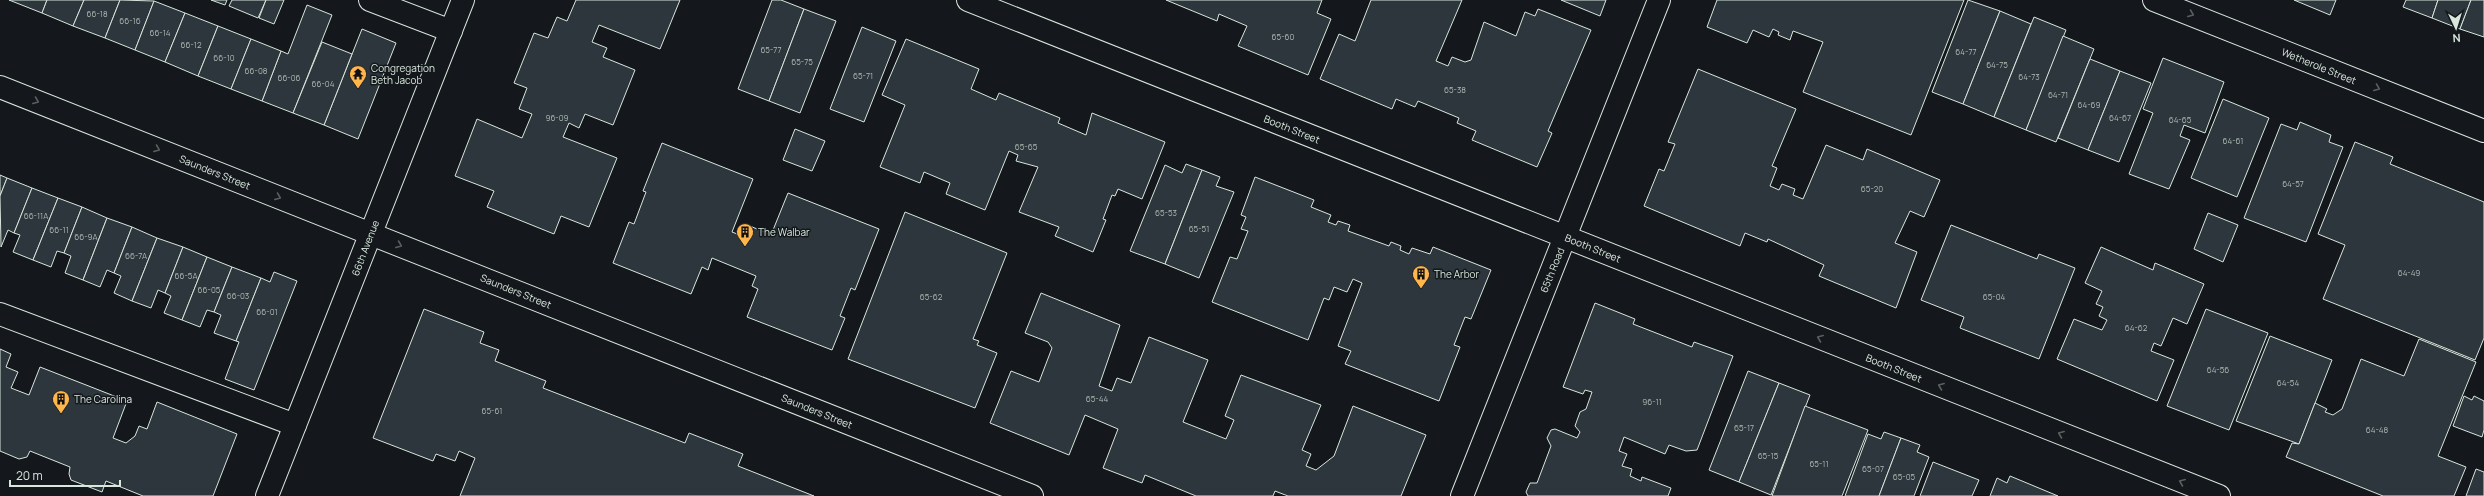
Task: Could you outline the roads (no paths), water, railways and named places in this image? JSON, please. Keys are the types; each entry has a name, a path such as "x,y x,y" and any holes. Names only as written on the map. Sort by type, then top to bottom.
{"street":[{"path":"370,0 451,31"},
{"name":"66th Avenue","path":"267,496 463,0"},
{"name":"Booth Street","path":"968,0 2219,496"},
{"name":"65th Road","path":"1462,496 1659,0"},
{"name":"Wetherole Street","path":"2154,0 2484,131"},
{"name":"Saunders Street","path":"0,87 1032,496"},
{"path":"0,314 295,425"}],"place":[{"name":"Congregation Beth Jacob","path":"358,89"},
{"name":"The Walbar","path":"745,247"},
{"name":"The Arbor","path":"1421,289"},
{"name":"The Carolina","path":"61,414"}]}
